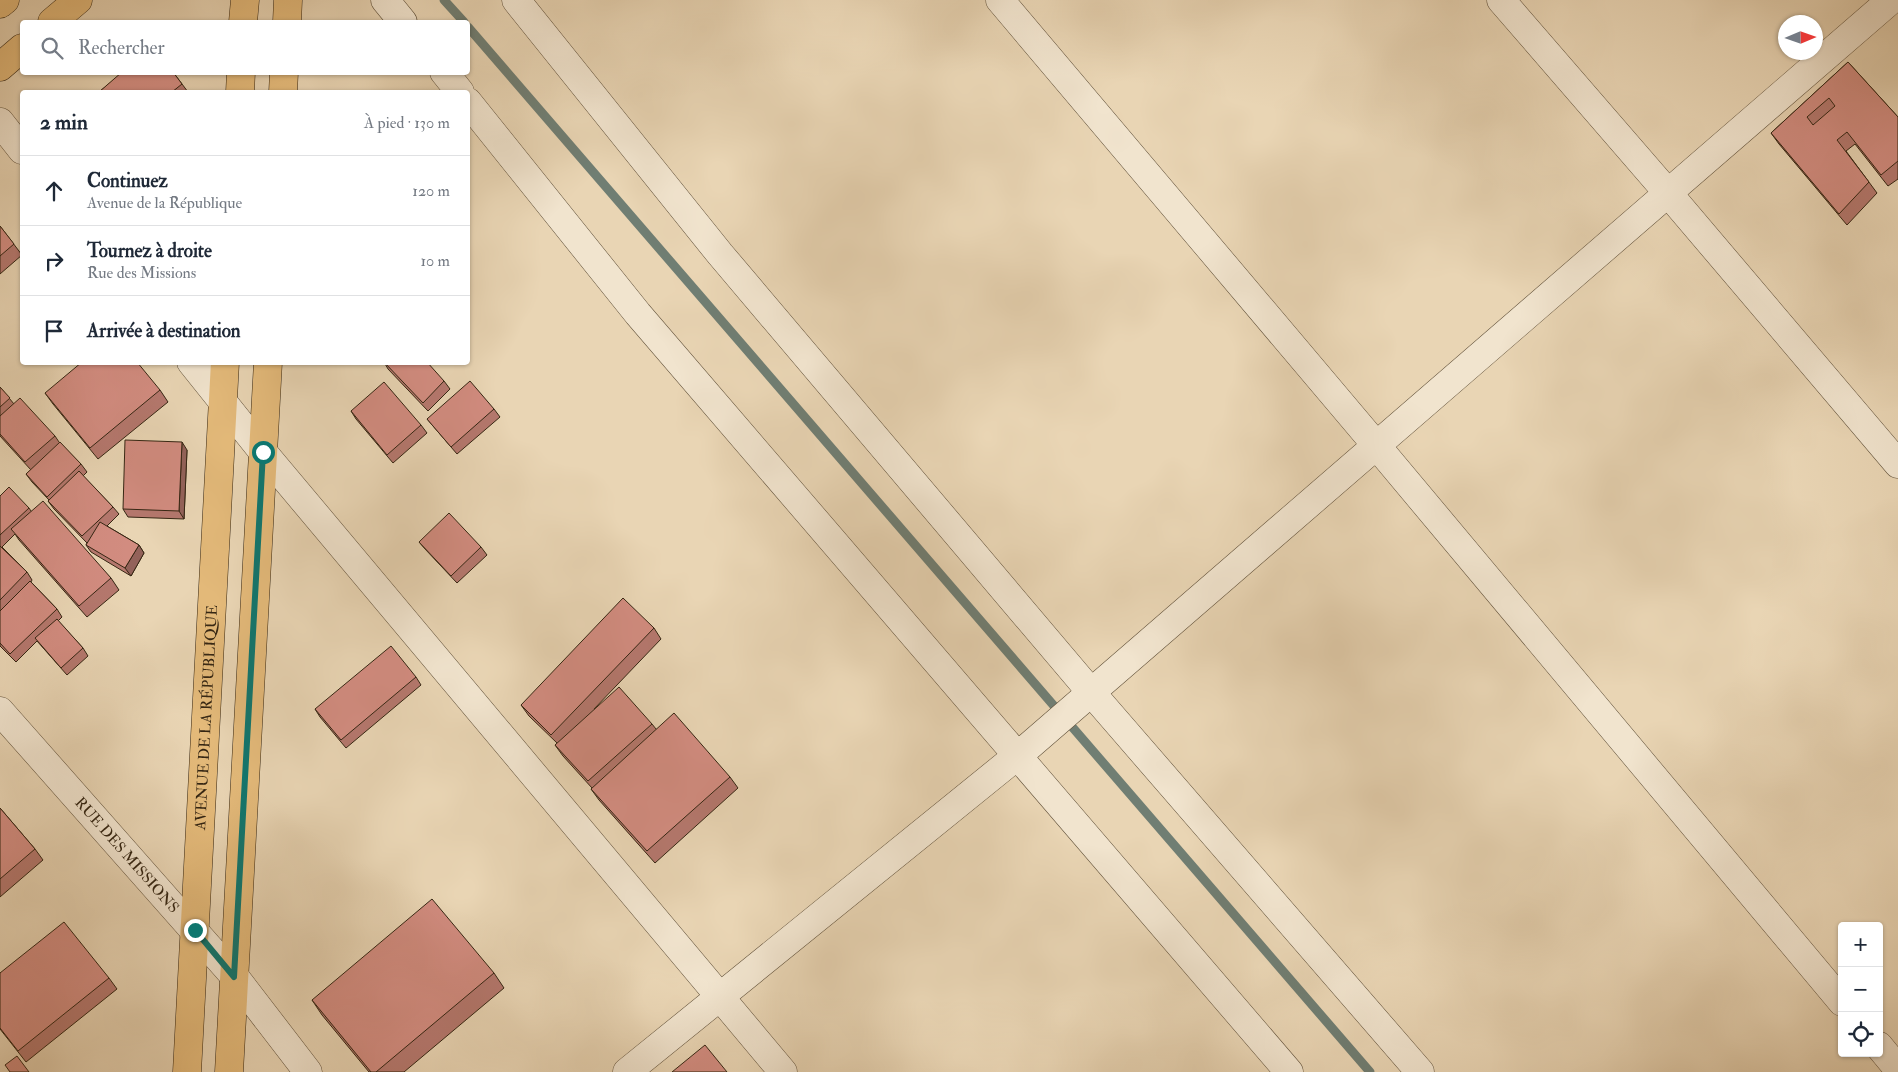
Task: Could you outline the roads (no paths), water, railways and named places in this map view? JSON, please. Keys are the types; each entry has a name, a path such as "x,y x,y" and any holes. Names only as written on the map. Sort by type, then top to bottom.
{"main road":[{"path":"0,4 5,0"},
{"path":"54,20 78,0"},
{"path":"243,20 245,0"},
{"path":"287,20 288,0"},
{"path":"0,67 20,50"},
{"path":"240,90 241,75"},
{"path":"283,90 284,75"},
{"name":"AVENUE DE LA RÉPUBLIQUE","path":"187,1072 225,365"},
{"path":"229,1072 268,365"}],"street":[{"path":"385,0 401,20"},
{"path":"516,0 720,254 1085,696 1420,1072"},
{"path":"1000,0 1376,445 1838,997"},
{"path":"1500,0 1668,193 1898,464"},
{"path":"627,1072 1022,751 1891,0"},
{"path":"446,75 458,90"},
{"path":"470,104 638,314 1022,751 1289,1072"},
{"path":"0,122 20,147"},
{"path":"194,365 263,452 782,1072"},
{"name":"RUE DES MISSIONS","path":"0,711 195,930 308,1072"},
{"path":"1883,1051 1898,1069"}],"waterway":[{"path":"444,0 462,20"},
{"path":"470,29 1370,1072"}]}
